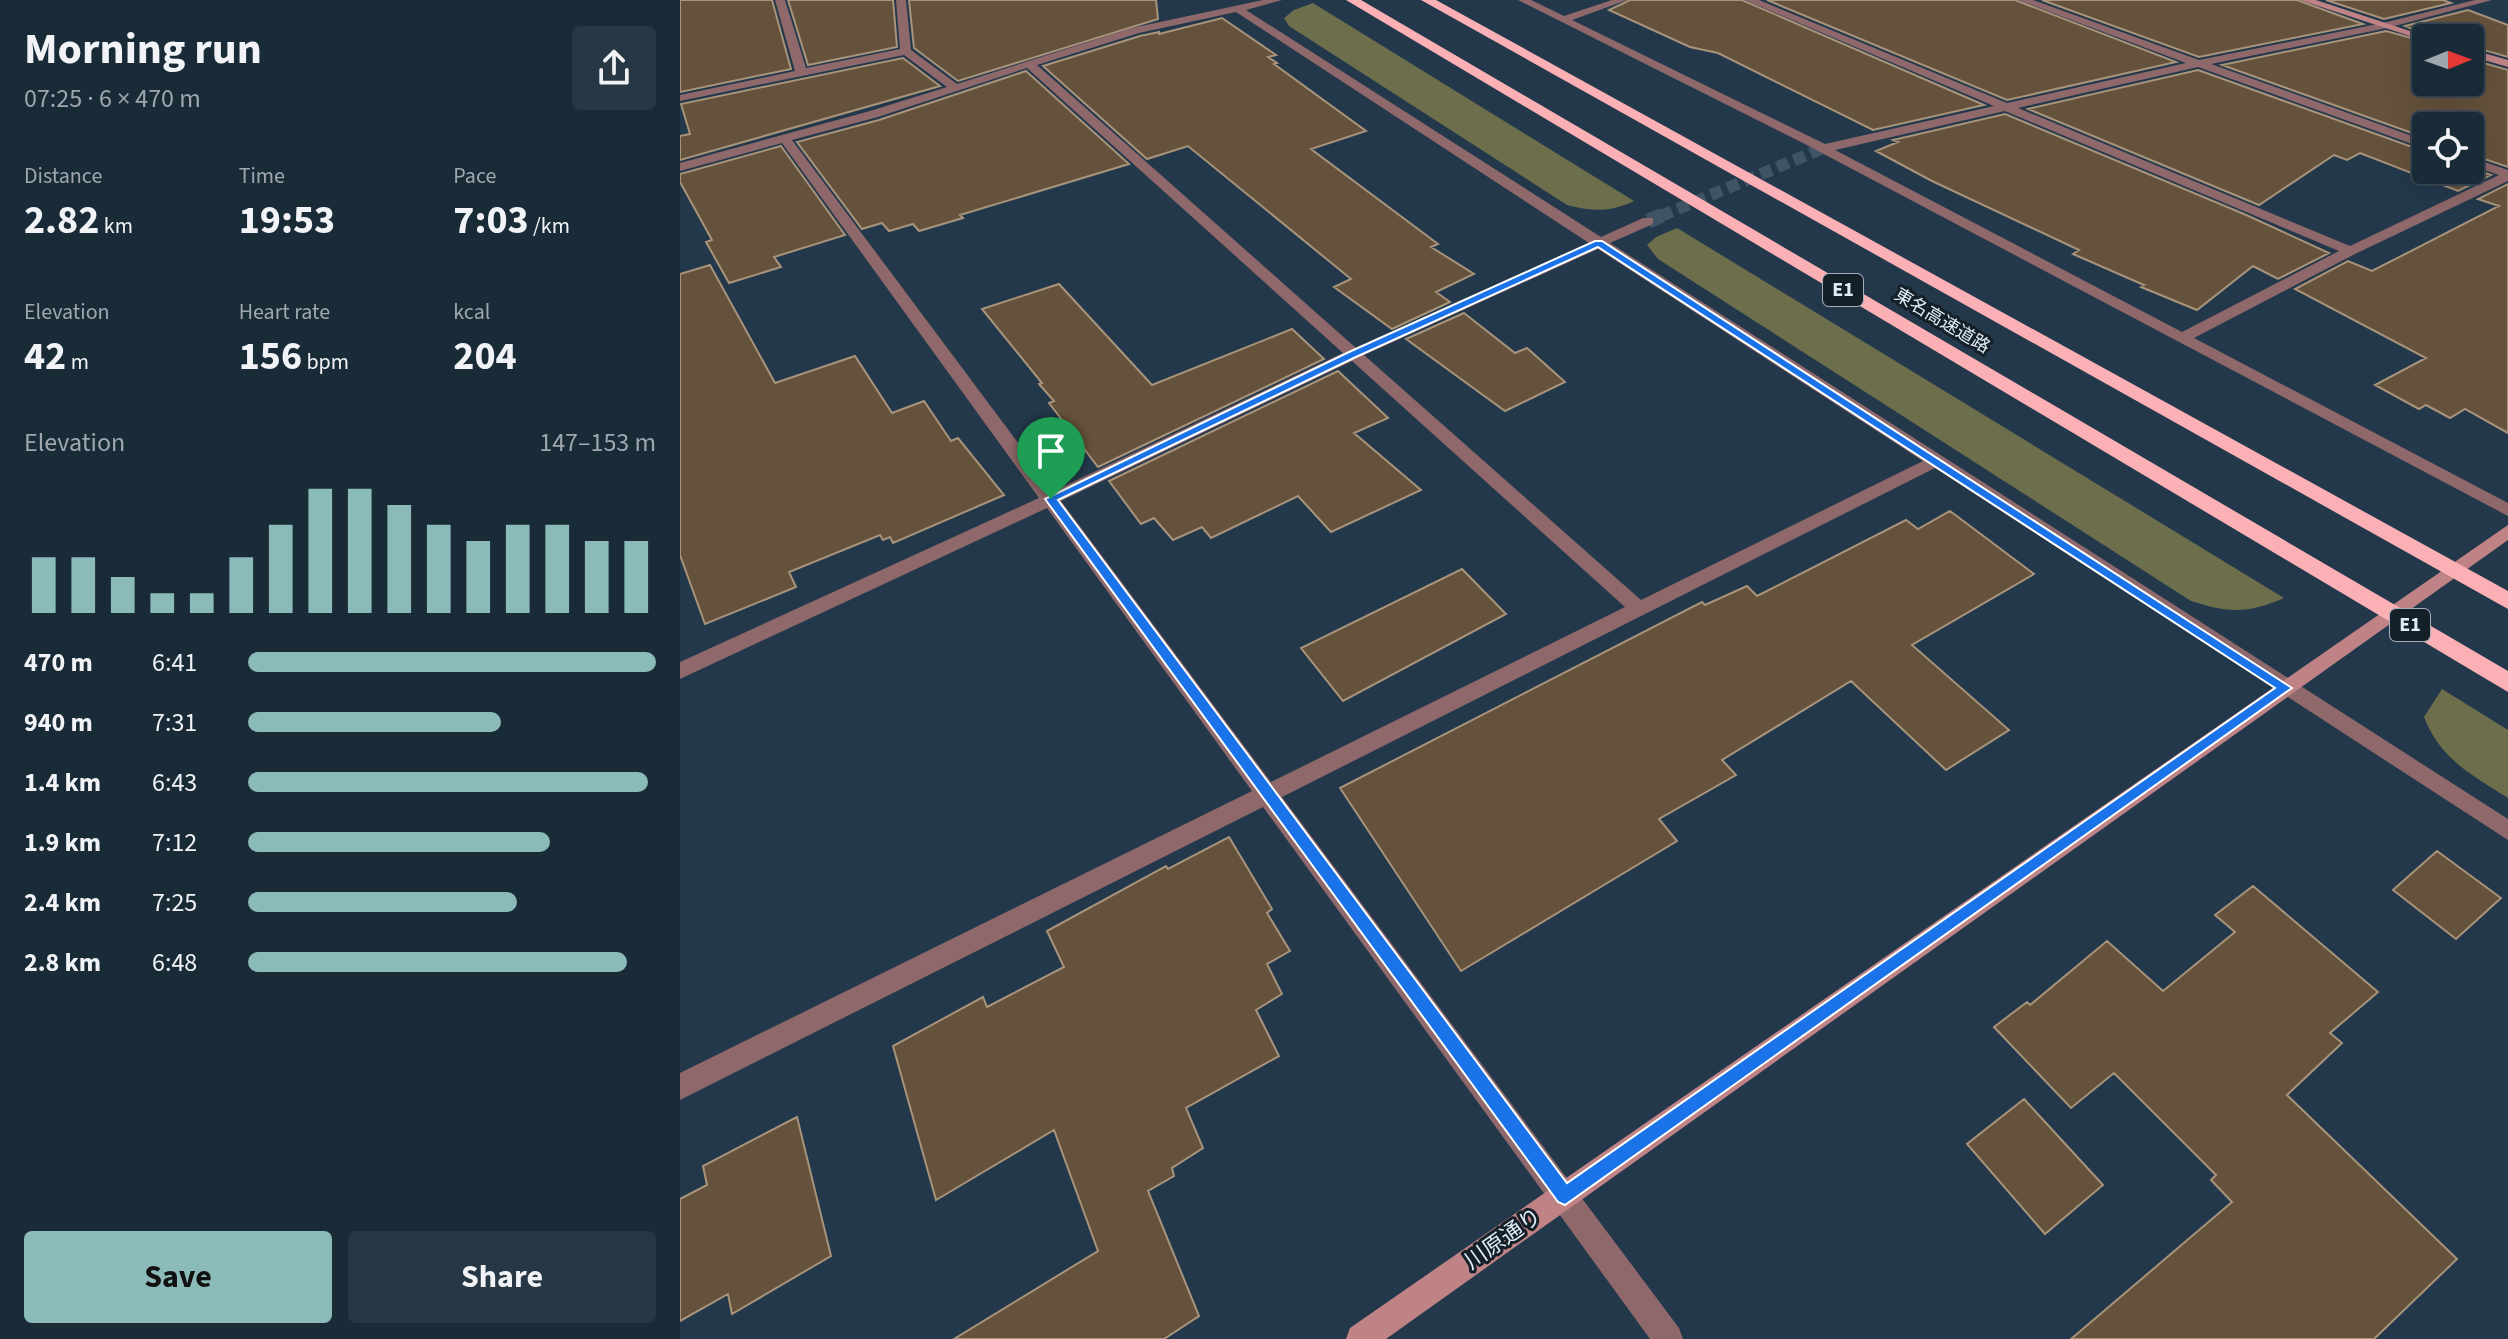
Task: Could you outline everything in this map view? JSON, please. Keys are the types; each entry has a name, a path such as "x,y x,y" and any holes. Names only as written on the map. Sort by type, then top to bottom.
{"highway":[{"name":"東名高速道路","path":"1427,0 2508,601"},
{"name":"東名高速道路","path":"1353,1 2499,677"}],"street":[{"path":"780,0 801,71"},
{"path":"901,0 906,51"},
{"path":"680,167 956,88 1136,30 1277,0"},
{"path":"1523,0 1821,149 2184,337 2508,510"},
{"path":"1562,20 1622,0"},
{"path":"1750,0 2350,251"},
{"path":"2023,0 2412,140"},
{"path":"2305,0 2412,33"},
{"path":"1821,149 2199,63 2387,25 2487,0"},
{"path":"1240,10 2508,831"},
{"path":"680,98 906,51 956,88"},
{"path":"2484,56 2508,64"},
{"path":"1028,63 1639,609"},
{"path":"785,139 1668,1339"},
{"path":"2484,166 2508,175"},
{"path":"2184,337 2350,251 2508,175"},
{"path":"682,664 1051,499 1352,355 1648,221"},
{"path":"680,1087 1934,462"},
{"name":"川原通り","path":"1361,1339 2508,531"}],"green space":[{"path":"1313,3 1634,201 1601,210 1567,205 1289,26 1284,18 1294,10"},
{"path":"1677,228 2284,598 2238,610 2191,601 1658,259 1647,245 1656,237"},
{"path":"2442,689 2508,730 2508,798 2458,765 2431,732 2424,717"}],"building":[{"path":"680,0 772,0 791,69 680,92"},
{"path":"788,0 893,0 897,47 808,65"},
{"path":"909,0 1156,0 1158,19 958,81 914,48"},
{"path":"1630,0 1742,0 1984,105 1873,130 1718,53 1690,47 1609,10"},
{"path":"1767,0 2015,0 2176,62 2007,100"},
{"path":"2042,0 2297,0 2363,24 2199,57"},
{"path":"2326,0 2443,0 2451,3 2384,19"},
{"path":"2468,10 2508,25 2508,57 2484,50 2484,24 2413,24"},
{"path":"1222,18 1276,55 1268,57 1366,131 1311,149 1438,244 1431,247 1474,274 1436,292 1450,302 1392,329 1334,287 1351,279 1188,146 1147,159 1043,66 1140,36"},
{"path":"2386,31 2412,38 2412,96 2484,96 2484,63 2508,70 2508,167 2484,159 2484,112 2412,112 2412,133 2222,65"},
{"path":"903,58 940,86 680,160 680,136 690,134 681,104"},
{"path":"2198,70 2412,147 2412,173 2360,153 2347,160 2334,155 2259,205 2028,109"},
{"path":"1026,71 1129,164 960,215 963,218 919,231 913,224 889,231 882,223 862,229 797,142 879,120"},
{"path":"2005,114 2329,253 2278,279 2253,266 2197,310 2073,254 2079,250 1932,181 1876,151 1898,142 1893,140"},
{"path":"781,146 845,235 774,257 781,267 729,283 706,242 712,240 680,182 680,174"},
{"path":"2440,184 2472,184 2458,191"},
{"path":"2508,184 2508,433 2465,409 2450,418 2426,405 2419,409 2375,385 2426,358 2295,289 2348,261 2372,271 2499,206 2478,199"},
{"path":"710,265 775,383 855,356 892,413 924,401 951,441 958,438 1004,495 893,543 890,537 883,540 880,535 789,572 796,587 705,624 680,555 680,274"},
{"path":"1059,284 1152,385 1292,329 1324,359 1098,467 1049,403 1054,401 1039,384 1042,383 982,309"},
{"path":"1464,313 1515,353 1527,348 1565,382 1505,411 1406,339"},
{"path":"1338,371 1388,418 1354,433 1421,490 1331,532 1298,496 1211,538 1202,527 1173,540 1154,518 1141,524 1109,481"},
{"path":"1950,511 2034,574 1912,645 2009,730 1946,770 1851,681 1722,760 1736,775 1659,819 1677,841 1461,971 1340,788 1702,602 1705,605 1747,586 1757,596 1906,520 1918,529"},
{"path":"1462,569 1506,614 1343,701 1301,648"},
{"path":"1229,837 1272,909 1267,913 1290,951 1267,964 1282,994 1256,1010 1279,1056 1186,1108 1203,1148 1172,1168 1174,1176 1148,1191 1199,1316 1164,1339 954,1339 1098,1251 1054,1130 936,1200 893,1046 983,997 987,1007 1064,967 1047,931 1166,866 1168,869"},
{"path":"2437,851 2501,898 2456,939 2393,890"},
{"path":"2253,886 2378,992 2330,1033 2342,1043 2287,1095 2457,1259 2374,1339 2071,1339 2232,1202 2211,1180 2216,1175 2114,1073 2071,1108 1994,1027 2027,1002 2030,1005 2107,941 2163,991 2235,932 2215,915"},
{"path":"2024,1099 2103,1185 2045,1234 1967,1144"},
{"path":"797,1117 831,1256 732,1314 728,1294 680,1321 680,1199 707,1185 703,1166"}],"tunnel":[{"path":"1663,215 1821,149"},
{"path":"1648,221 1663,215"}],"route":[{"path":"1598,243 2285,688 1565,1196 1051,499 1352,355 1598,243"}]}
